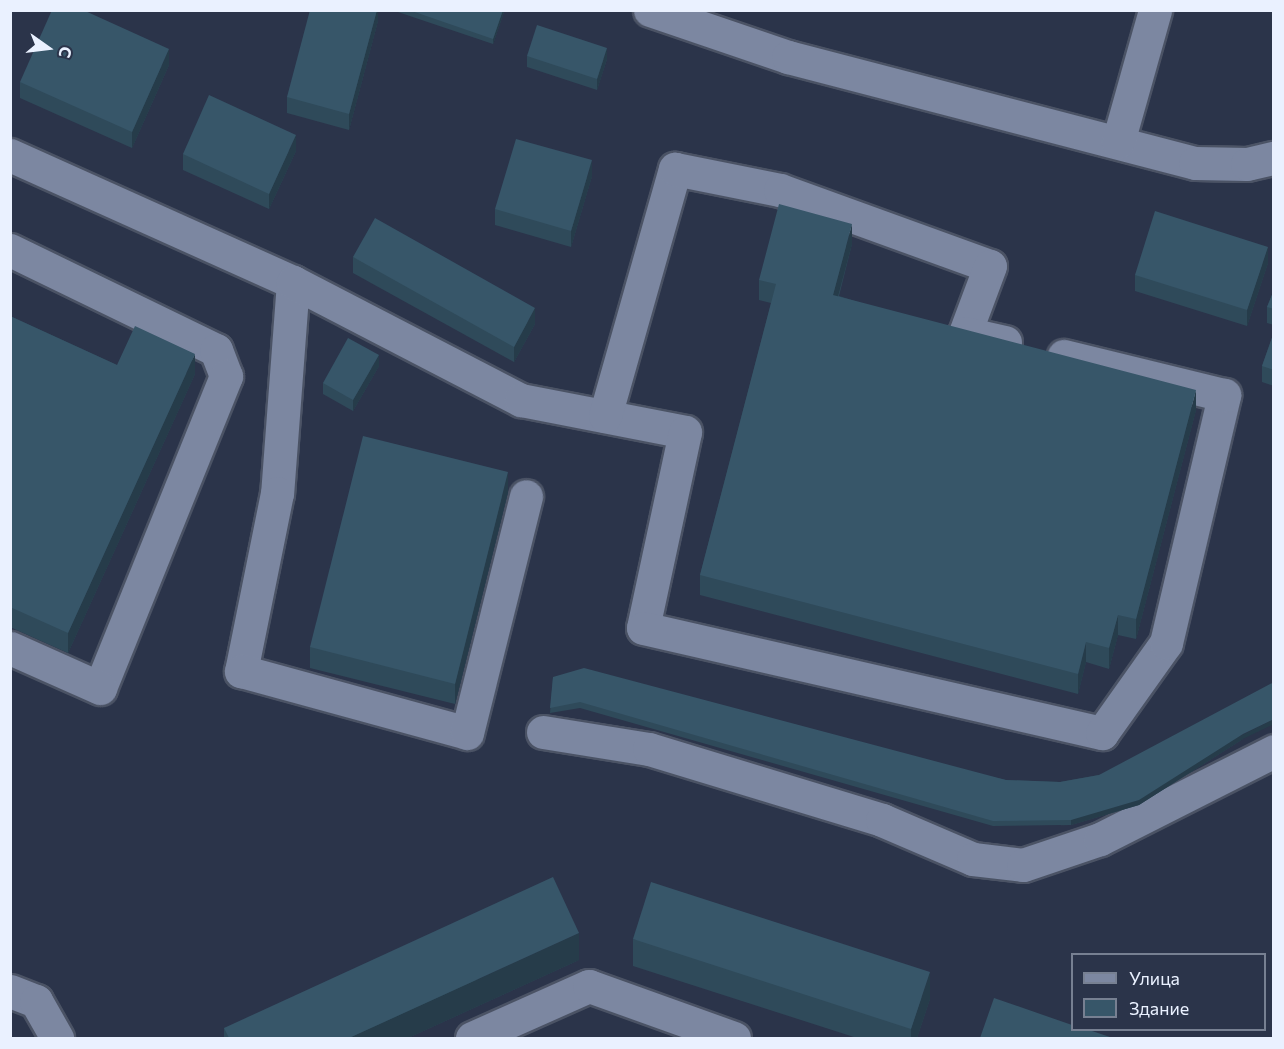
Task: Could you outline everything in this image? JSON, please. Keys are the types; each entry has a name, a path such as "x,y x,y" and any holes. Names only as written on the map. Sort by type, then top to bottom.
{"street":[{"path":"650,10 707,19 788,57 1195,163 1247,164 1274,158"},
{"path":"1118,142 1155,10"},
{"path":"10,155 293,282 521,400 685,432 643,628 1102,733 1167,643 1224,395 965,333 990,266 780,190 675,169 605,416"},
{"path":"10,250 216,350 226,376 100,688 10,648"},
{"path":"293,282 277,493 241,671 467,733 526,496"},
{"path":"543,732 649,749 882,820 973,859 1023,865 1100,839 1274,751"},
{"path":"472,1038 589,986 734,1038"},
{"path":"10,991 36,1001 57,1038"}],"building":[{"path":"52,10 83,10 169,49 132,132 20,82"},
{"path":"310,10 377,10 349,114 287,97"},
{"path":"409,10 503,10 493,39"},
{"path":"537,25 607,48 597,79 527,56"},
{"path":"209,95 296,135 269,194 183,154"},
{"path":"516,139 592,160 571,231 495,209"},
{"path":"779,204 852,224 833,295 1196,390 1136,619 1118,615 1109,648 1086,642 1078,674 700,575 776,284 759,280"},
{"path":"1155,211 1268,247 1247,310 1135,275"},
{"path":"375,218 535,308 514,347 353,257"},
{"path":"1274,290 1274,309 1267,307"},
{"path":"10,316 117,365 135,326 195,354 68,633 10,607"},
{"path":"1274,332 1274,370 1262,366"},
{"path":"348,338 379,355 353,400 323,383"},
{"path":"363,436 508,472 455,684 310,647"},
{"path":"584,668 1006,780 1060,782 1099,775 1274,682 1274,719 1243,734 1139,800 1071,820 993,821 580,702 550,708 553,677"},
{"path":"553,877 579,933 349,1038 229,1038 224,1028"},
{"path":"651,882 930,972 911,1029 633,939"},
{"path":"994,998 1071,1025 1071,1031 1092,1031 1113,1038 980,1038"}]}
